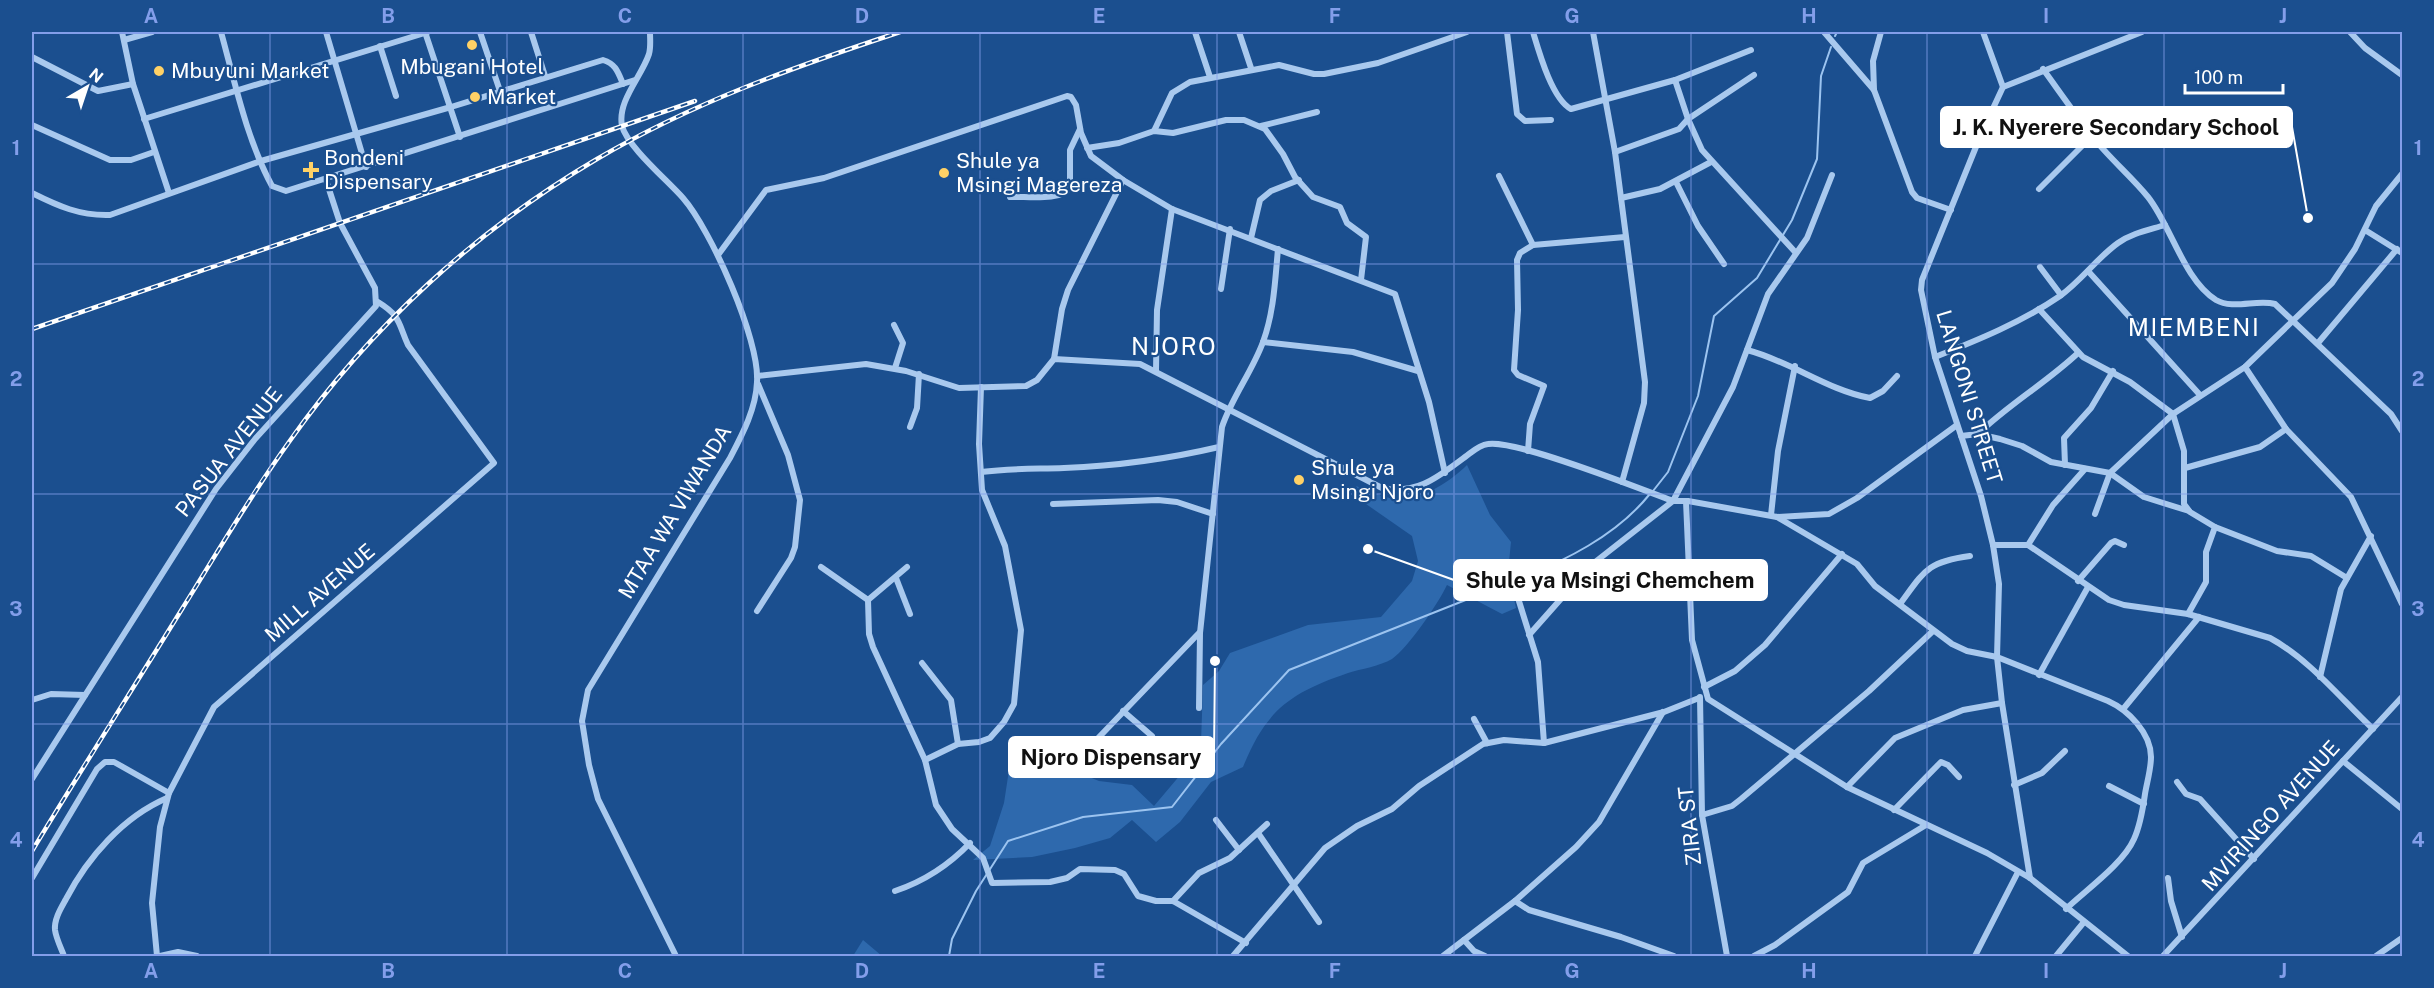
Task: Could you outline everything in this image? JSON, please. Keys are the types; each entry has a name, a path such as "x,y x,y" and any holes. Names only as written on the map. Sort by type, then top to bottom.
{"street":[{"path":"122,32 133,84 169,193"},
{"path":"124,40 152,32"},
{"path":"221,32 236,88 261,161 272,186 277,190 299,189 635,80"},
{"path":"326,32 366,167"},
{"path":"144,119 236,88 426,32 460,137"},
{"path":"480,32 500,91"},
{"path":"531,32 545,76"},
{"name":"MTAA WA VIWANDA","path":"650,32 649,54 635,80 622,120 629,141 686,201 718,255 751,339 757,380 748,420 730,458 662,566 585,699 582,721 589,765 598,799 643,886 676,957"},
{"path":"1195,32 1210,77"},
{"path":"1239,32 1251,68"},
{"path":"1154,131 1172,93 1185,83 1251,68 1279,65 1314,75 1324,74 1378,63 1467,32"},
{"path":"1507,32 1517,114 1525,121 1551,120"},
{"path":"1533,32 1546,71 1569,108 1675,80 1751,50"},
{"path":"1593,32 1615,152 1624,237 1636,300 1645,382 1644,403 1622,482"},
{"path":"1824,32 1874,90"},
{"path":"1881,32 1873,61 1874,90 1912,192 1917,198 1951,210"},
{"path":"1983,32 2003,87 2043,69 2142,32"},
{"path":"2350,32 2365,48 2403,75"},
{"path":"380,46 396,96"},
{"path":"32,57 98,91 133,84"},
{"path":"32,193 70,212 91,216 110,215 261,161 452,107 545,76 603,60 611,62 616,68 622,84"},
{"path":"2043,69 2092,136 2148,197 2194,276 2217,301 2228,304 2265,301 2275,304 2391,414 2403,431"},
{"path":"1615,152 1680,129 1688,119 1754,75"},
{"path":"1675,80 1688,119 1702,150 1797,253"},
{"name":"LANGONI STREET","path":"2003,87 1927,264 1921,290 1935,357 1981,496 1993,545 1999,584 1997,657 2002,703 2030,879"},
{"path":"718,255 766,190 824,178 1067,96 1074,99 1087,148 1099,165 1123,180 1172,209 1384,288 1398,298 1429,402 1445,473"},
{"path":"1087,148 1119,143 1154,131 1173,132 1236,120 1261,126 1317,112"},
{"path":"32,125 110,160 131,160 154,152"},
{"path":"1261,126 1277,145 1299,180 1317,200 1342,209 1347,223 1366,237 1361,280"},
{"path":"1010,197 1057,195 1067,192 1070,187 1070,150 1080,128"},
{"path":"2039,189 2092,136"},
{"path":"1621,198 1652,192 1676,182 1711,162"},
{"path":"2095,514 2110,473 2173,414 2245,367 2332,283 2365,230 2376,206 2403,174"},
{"path":"1499,176 1533,245"},
{"path":"1529,635 1590,566 1673,501 1733,387 1768,294 1807,238 1832,176"},
{"path":"326,180 340,223 375,288 378,302"},
{"path":"757,610 791,558 795,547 800,500 788,455 757,380 866,364 919,374 959,388 1030,384 1040,378 1054,359 1062,309 1068,290 1123,180"},
{"path":"1251,238 1260,200 1270,191 1299,180"},
{"path":"1676,182 1694,219 1724,264"},
{"path":"1156,371 1157,310 1172,209"},
{"path":"1935,357 1977,340 2039,309 2061,295 2117,244 2136,233 2165,225"},
{"path":"1221,289 1230,229"},
{"path":"2318,343 2400,251 2365,230"},
{"path":"1528,451 1530,424 1544,386 1518,375 1514,370 1518,310 1516,267 1520,253 1533,245 1624,237"},
{"path":"1199,708 1200,633 1219,447 1227,410 1263,342 1271,314 1278,249"},
{"path":"2040,267 2061,295"},
{"path":"2088,271 2199,395"},
{"name":"PASUA AVENUE","path":"32,779 216,489 262,430 374,312 378,302"},
{"name":"MILL AVENUE","path":"159,957 152,903 158,834 168,795 214,706 494,463 408,345 402,324 396,314 378,302"},
{"path":"2039,309 2078,353 2113,371 2173,414 2182,443 2185,468 2182,498 2190,512"},
{"path":"894,325 903,343 895,368"},
{"path":"1263,342 1353,352 1418,371"},
{"path":"1747,350 1773,356 1843,390 1870,398 1883,391 1896,376"},
{"path":"1978,434 2000,412 2043,384 2078,353"},
{"path":"1054,359 1134,362 1156,371 1227,410 1382,488 1414,489 1445,473 1482,446 1497,443 1528,451 1673,501 1686,501 1774,516 1829,514 1857,498 1957,425"},
{"path":"1774,516 1778,452 1795,366"},
{"path":"2245,367 2286,429 2351,497 2403,604"},
{"path":"2066,465 2064,438 2091,408 2113,371"},
{"path":"910,427 917,408 919,374"},
{"path":"925,760 958,744 979,742 990,738 1009,715 1014,704 1022,636 1005,546 982,490 981,387"},
{"path":"2185,468 2259,447 2286,429"},
{"path":"1961,436 1978,434 2013,442 2051,462 2110,473 2144,497 2190,512 2242,540 2277,551 2311,556 2348,578"},
{"path":"981,472 1017,467 1093,466 1184,455 1219,447"},
{"path":"2028,544 2053,505 2085,469"},
{"path":"1053,504 1158,500 1177,502 1213,514"},
{"path":"1686,501 1692,640 1708,699 1717,708 1847,787 1987,853 2030,879 2128,957"},
{"path":"1774,516 1822,546 1842,554 1857,564 1875,586 1933,631 1967,651 1997,657 2124,708 2141,731 2151,756 2144,804 2134,840 2114,866 2066,909"},
{"path":"2188,614 2206,582 2206,552 2215,527"},
{"path":"2320,677 2334,607 2371,536"},
{"path":"2078,580 2111,543 2121,542 2124,545"},
{"path":"1993,545 2028,544 2088,587 2124,604 2188,614 2270,638 2282,645 2320,677 2373,729"},
{"path":"1233,957 1330,843 1392,808 1419,786 1487,742 1512,740 1544,743 1664,712 1699,698 1704,690 1735,671 1765,645 1842,554"},
{"path":"1900,604 1931,566 1944,559 1970,556"},
{"path":"1508,566 1540,676 1539,708 1544,743"},
{"path":"821,567 849,584 868,600 869,634 873,647 925,760 936,804 952,830 970,843 988,866 989,877 994,884 1050,882 1067,878 1080,869 1115,870 1124,874 1134,892 1141,897 1173,901 1246,943"},
{"path":"868,600 896,579 907,567"},
{"path":"896,579 910,614"},
{"path":"2039,675 2088,587"},
{"path":"2124,708 2199,617"},
{"path":"1702,814 1732,806 1869,691 1933,631"},
{"path":"1078,759 1200,633"},
{"path":"922,663 951,700 958,744"},
{"path":"32,700 51,694 85,695"},
{"name":"MVIRINGO AVENUE","path":"2163,957 2403,697"},
{"name":"ZIRA ST","path":"1699,698 1702,814 1727,957"},
{"path":"1847,787 1895,738 1963,710 2002,703"},
{"path":"1123,711 1152,736"},
{"path":"1443,957 1515,901 1576,847 1599,822 1664,712"},
{"path":"1474,719 1487,742"},
{"path":"2014,785 2042,773 2065,751"},
{"path":"2343,761 2403,809"},
{"path":"32,878 97,769 105,762 114,762 168,795 131,820 90,859 77,877 55,929 64,957"},
{"path":"1894,810 1941,762 1948,765 1959,777"},
{"path":"2177,782 2186,794 2197,797 2207,806 2254,859"},
{"path":"2109,786 2144,804"},
{"path":"1216,820 1239,850"},
{"path":"1173,901 1202,871 1228,860 1267,824"},
{"path":"1754,957 1775,945 1848,892 1863,863 1926,825"},
{"path":"1258,833 1319,922"},
{"path":"895,891 932,875 954,860 970,843"},
{"path":"1975,957 2018,872"},
{"path":"2168,878 2171,901 2182,937"},
{"path":"1515,901 1529,910 1621,937 1674,957"},
{"path":"2056,957 2084,922"},
{"path":"1464,940 1485,957"},
{"path":"2376,957 2402,940"},
{"path":"159,957 178,952 197,957"}],"shaded area":[{"path":"1467,465 1490,515 1511,542 1508,572 1516,608 1502,614 1447,585 1422,625 1399,653 1382,664 1348,673 1310,688 1282,706 1261,731 1243,767 1211,782 1180,822 1156,842 1132,820 1110,838 1075,848 1032,857 973,860 990,846 1004,803 1009,770 1025,751 1069,758 1072,770 1099,781 1132,785 1154,806 1192,761 1201,743 1203,685 1219,671 1230,653 1308,625 1381,617 1412,581 1418,561 1412,536 1366,504 1356,486 1386,497 1406,499 1435,489"},
{"path":"863,940 882,956 853,956"}],"waterway":[{"path":"1835,36 1837,32"},
{"path":"1653,491 1668,472 1698,396 1714,316 1757,278 1792,220 1817,159 1821,76 1831,47"},
{"path":"1517,580 1588,546 1621,523 1649,495"},
{"path":"949,956 952,939 976,891 1008,841 1083,817 1172,807 1221,744 1289,670 1506,584"}],"railway":[{"path":"32,851 275,462 354,359 428,284 509,217 552,187 634,139 670,120 745,87 900,32"},
{"path":"32,329 695,101"}],"place":[{"name":"Mbugani Hotel","path":"472,45"},
{"name":"Mbuyuni Market","path":"159,71"},
{"name":"Market","path":"475,97"},
{"name":"Bondeni Dispensary","path":"311,170"},
{"name":"Shule ya Msingi Magereza","path":"944,173"},
{"name":"J. K. Nyerere Secondary School","path":"2308,218"},
{"name":"Shule ya Msingi Njoro","path":"1299,480"},
{"name":"Shule ya Msingi Chemchem","path":"1368,549"},
{"name":"Njoro Dispensary","path":"1215,661"}],"district":[{"name":"MIEMBENI","path":"2194,328"},
{"name":"NJORO","path":"1174,347"}]}
